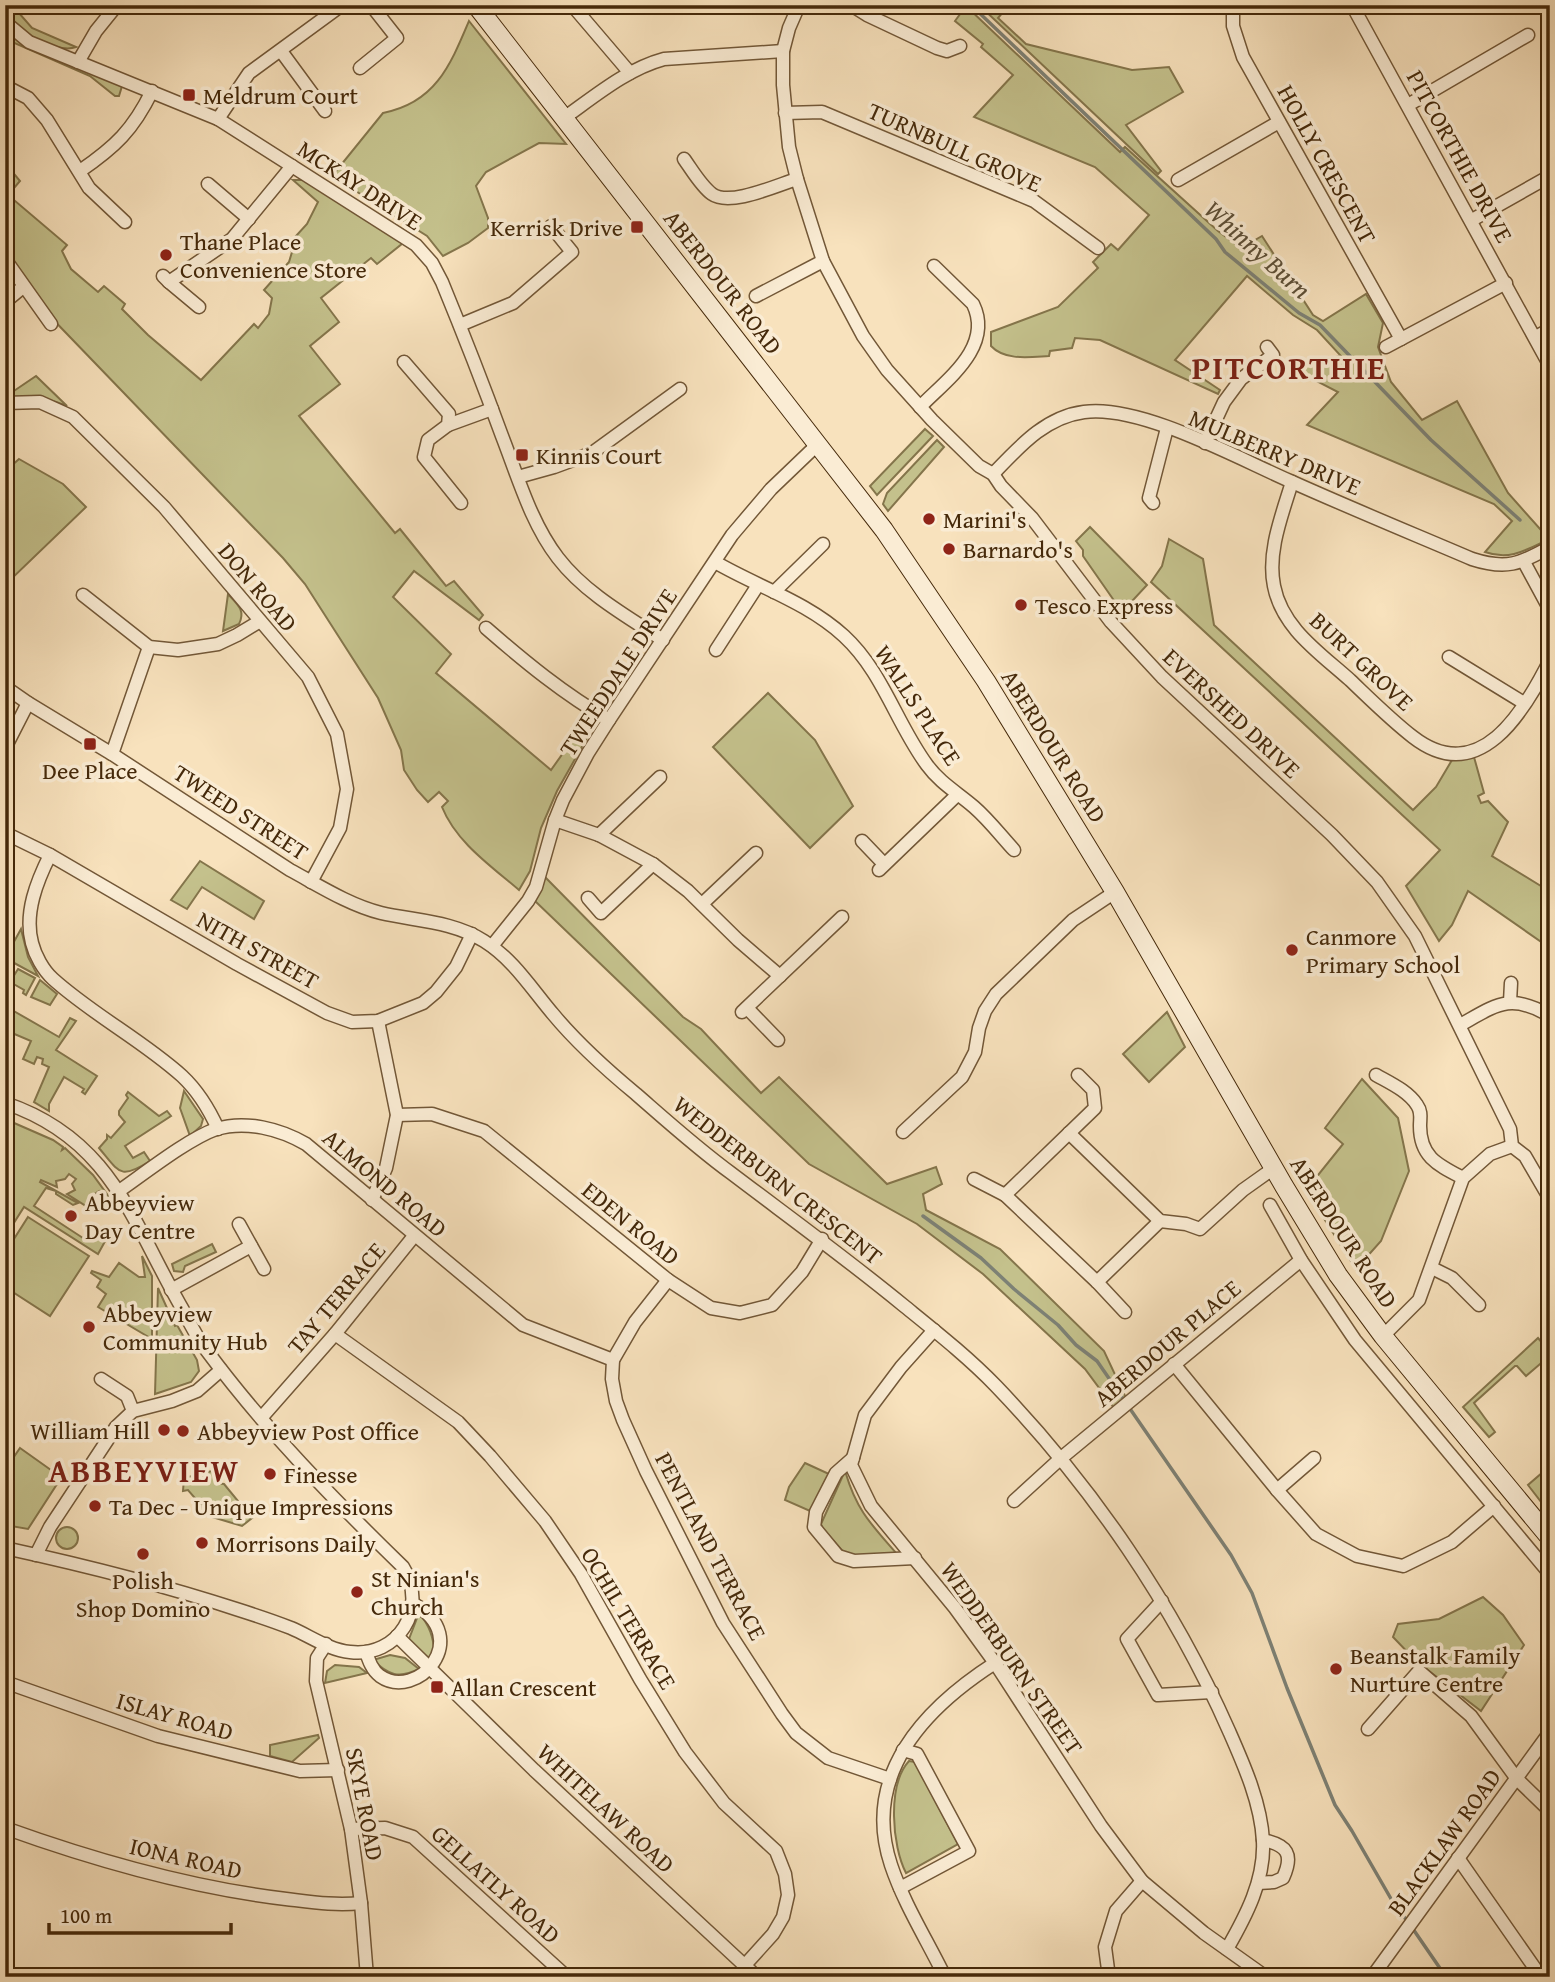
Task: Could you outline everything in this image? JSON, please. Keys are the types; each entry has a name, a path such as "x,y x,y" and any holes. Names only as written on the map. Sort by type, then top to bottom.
{"main road":[{"name":"ABERDOUR ROAD","path":"476,5 884,530 986,681 1115,892 1338,1275 1383,1336 1550,1539"}],"street":[{"path":"78,62 96,31 117,5"},
{"path":"218,119 249,73 342,5"},
{"path":"360,68 397,38 371,5"},
{"path":"572,5 630,73"},
{"name":"EVERSHED DRIVE","path":"799,5 783,51 789,147 823,261 863,336 887,370 920,407 979,466 993,474 1032,519 1111,622 1153,668 1332,835 1377,882 1412,930 1510,1129 1513,1146 1525,1156 1550,1199"},
{"path":"851,5 937,48 947,51 960,46"},
{"path":"1207,5 1233,7"},
{"name":"PITCORTHIE DRIVE","path":"1352,5 1550,366"},
{"name":"HOLLY CRESCENT","path":"1233,7 1237,43 1401,338"},
{"name":"MCKAY DRIVE","path":"5,22 29,42 218,119 416,245 432,263 460,325 517,477 542,534 576,579 663,640"},
{"path":"1408,105 1528,35"},
{"path":"281,51 325,111"},
{"path":"564,118 630,73 664,59 783,51"},
{"path":"5,86 28,98 47,120 89,188 125,222"},
{"path":"80,171 105,154 138,120 152,91"},
{"name":"TURNBULL GROVE","path":"785,113 822,112 1034,201 1098,248"},
{"path":"1178,180 1279,122"},
{"path":"684,159 712,194 723,198 736,198 797,179"},
{"path":"199,307 166,279 232,239 292,166"},
{"path":"1472,220 1550,176"},
{"path":"208,184 249,219"},
{"path":"460,325 513,303 572,252 551,226"},
{"path":"5,260 51,324"},
{"path":"756,296 823,261"},
{"path":"920,407 969,356 976,344 979,328 977,312 956,278 934,266"},
{"path":"1385,347 1506,283"},
{"path":"5,302 23,287"},
{"path":"1536,337 1550,330"},
{"path":"1205,443 1224,402 1241,379 1273,355"},
{"path":"404,362 449,414 448,425"},
{"path":"517,477 592,453 680,389"},
{"name":"DON ROAD","path":"5,403 40,402 73,417 163,507 308,677 337,734 347,789 340,828 311,882"},
{"path":"461,503 424,457 428,440 448,425 492,409"},
{"name":"MULBERRY DRIVE","path":"993,474 1026,440 1063,417 1104,411 1124,413 1205,443 1472,559 1506,566 1524,562 1550,547"},
{"path":"1153,503 1149,498 1167,428"},
{"name":"TWEEDDALE DRIVE","path":"492,946 536,887 555,820 588,753 609,720 749,513 790,469 818,444"},
{"name":"BURT GROVE","path":"1292,482 1274,544 1273,584 1278,602 1297,631 1413,737 1444,753 1478,750 1503,733 1550,660"},
{"path":"774,592 823,544"},
{"name":"WALLS PLACE","path":"715,562 819,617 843,635 861,653 879,679 920,755 941,782 974,807 1014,850"},
{"path":"1524,562 1550,610"},
{"path":"716,650 758,585"},
{"path":"83,595 149,648 178,650 218,644 260,621"},
{"path":"486,628 537,672 609,720"},
{"path":"112,754 149,648"},
{"path":"1449,657 1524,703"},
{"path":"1454,676 1461,664"},
{"name":"TWEED STREET","path":"5,687 311,882 379,912 451,925 472,934"},
{"path":"5,748 28,704"},
{"path":"599,835 660,777"},
{"name":"WALLS PLACE","path":"862,841 881,867 957,795"},
{"path":"555,820 599,835 653,864 702,904 780,976"},
{"name":"NITH STREET","path":"5,833 50,855 237,964 327,1013 352,1022 378,1021 410,1010 436,992 456,967 472,934"},
{"path":"702,904 756,853"},
{"path":"50,855 39,877 30,922 32,942 38,959 52,978 139,1041 183,1077 200,1096 218,1129"},
{"path":"588,898 601,912 653,864"},
{"path":"903,1132 962,1077 975,1052 985,1011 996,994 1073,920 1115,892"},
{"path":"778,1040 744,1010 842,917"},
{"name":"WEDDERBURN CRESCENT","path":"472,934 492,946 518,971 556,1018 630,1090 727,1171 822,1239 934,1330 995,1386 1097,1505 1162,1601 1212,1692 1244,1763 1260,1815 1263,1861 1258,1883 1243,1922 1227,1949"},
{"path":"1510,1003 1511,983"},
{"path":"1460,1025 1499,1003 1532,1006 1550,1016"},
{"path":"372,1200 386,1168 397,1115 378,1021"},
{"path":"1004,1195 1095,1108 1096,1096 1093,1090 1078,1074"},
{"path":"1376,1074 1409,1095 1418,1106 1421,1115 1420,1137 1428,1157 1435,1164 1463,1178"},
{"path":"5,1103 44,1120 103,1168 119,1191 204,1347 221,1370 348,1514 403,1567 410,1578 414,1604 406,1623 387,1645 366,1652 350,1653 290,1628 169,1588 5,1548"},
{"name":"EDEN ROAD","path":"397,1115 432,1114 484,1131 668,1280 711,1308 740,1313 772,1305 802,1272 822,1239"},
{"name":"ALMOND ROAD","path":"119,1191 201,1136 218,1129 270,1128 288,1134 306,1144 523,1325 613,1360"},
{"path":"1069,1133 1160,1221 1186,1224 1200,1229 1243,1190 1274,1168"},
{"path":"1383,1336 1419,1300 1463,1178 1490,1154 1513,1146"},
{"path":"974,1179 1004,1195 1097,1282 1125,1312"},
{"name":"ABERDOUR ROAD","path":"1270,1205 1301,1260 1355,1340 1550,1574"},
{"path":"1097,1282 1160,1221"},
{"path":"239,1224 264,1269"},
{"name":"TAY TERRACE","path":"262,1417 335,1334 414,1236"},
{"path":"171,1290 251,1247"},
{"name":"ABERDOUR PLACE","path":"1060,1459 1301,1260"},
{"path":"1432,1268 1452,1278 1479,1305"},
{"path":"613,1360 635,1322 668,1280"},
{"path":"915,1558 854,1561 838,1556 814,1527 816,1512 836,1473 853,1458 865,1415 901,1367 934,1330"},
{"name":"OCHIL TERRACE","path":"335,1334 458,1422 490,1456 545,1521 580,1574 685,1752 723,1803 776,1851 785,1874 788,1895 783,1917 773,1934 744,1965"},
{"name":"PENTLAND TERRACE","path":"613,1360 612,1379 616,1401 646,1471 723,1623 782,1714 796,1733 828,1758 890,1779"},
{"path":"1174,1364 1316,1534 1357,1556 1403,1566 1452,1542 1494,1506"},
{"path":"36,1555 55,1519 116,1427 133,1411 197,1391 221,1370"},
{"path":"102,1379 127,1396 133,1411"},
{"name":"WEDDERBURN STREET","path":"853,1458 851,1465 871,1506 915,1558 995,1663 1101,1826 1142,1881 1266,1977"},
{"path":"1276,1489 1314,1458"},
{"path":"1014,1501 1060,1459"},
{"path":"1535,1555 1550,1539"},
{"path":"1162,1601 1127,1639 1158,1695 1212,1692"},
{"path":"366,1652 373,1669 380,1676 398,1683 413,1679 428,1667 438,1656 440,1633 433,1617 414,1604"},
{"name":"WHITELAW ROAD","path":"397,1636 552,1788 757,1977"},
{"name":"SKYE ROAD","path":"326,1644 317,1658 316,1681 351,1829 367,1977"},
{"path":"945,1977 900,1888 886,1845 886,1800 890,1779 913,1734 963,1684 995,1663"},
{"path":"1368,1729 1419,1671 1471,1716 1517,1779 1550,1811"},
{"name":"ISLAY ROAD","path":"5,1682 158,1736 300,1771 338,1770"},
{"name":"BLACKLAW ROAD","path":"1372,1977 1550,1732"},
{"path":"900,1888 969,1850 917,1754 903,1750"},
{"name":"IONA ROAD","path":"5,1828 111,1862 243,1894 342,1906 361,1903"},
{"name":"GELLATLY ROAD","path":"351,1829 385,1828 413,1837 567,1977"},
{"path":"1258,1883 1274,1882 1283,1878 1288,1866 1287,1853 1280,1843 1263,1840"},
{"path":"1458,1858 1541,1977"},
{"path":"1109,1977 1105,1947 1116,1911 1142,1881"}],"shaded area":[{"path":"5,5 12,5 32,28 76,47 56,47 33,37 13,22"},
{"path":"979,5 1009,5 998,18 1026,44 1132,70 1169,67 1183,92 1126,125 1161,171 1158,174"},
{"path":"966,6 1120,152 1125,147 1218,231 1241,248 1262,236 1313,315 1323,321 1366,294 1383,323 1378,347 1391,382 1422,420 1457,401 1508,493 1549,539 1510,555 1485,552 1512,521 1494,504 1307,425 1338,392 1295,370 1295,365 1341,356 1317,330 1293,315 1247,276 1175,360 1220,390 1218,394 1100,340 1075,338 1072,348 1050,351 1049,356 1034,357 1010,356 991,346 991,332 1058,307 1098,268 1093,262 1111,244 1118,250 1149,215 1095,167 974,117 1013,75 981,47 983,44 955,21"},
{"path":"469,21 566,144 539,143 486,172 476,186 488,218 488,228 468,243 443,256 427,236 332,176 383,113 416,101 438,80 455,53"},
{"path":"5,31 28,47 122,86 119,96 115,96 90,76 12,42 5,36"},
{"path":"5,163 20,181 8,195 67,245 62,251 71,269 98,292 104,286 125,304 122,309 148,335 201,380 254,324 258,328 269,314 272,298 264,290 289,262 292,252 286,247 307,224 318,202 293,180 304,180 403,243 377,264 371,258 321,298 339,322 310,346 340,384 299,416 395,533 400,529 446,586 454,581 483,615 479,620 414,571 393,597 451,654 436,673 551,770 586,721 588,736 557,791 541,828 530,871 519,890 475,853 456,831 442,807 448,801 439,792 428,802 417,790 404,770 401,750 378,698 305,584 42,308 5,252"},
{"path":"36,376 67,406 37,398 6,399 5,397"},
{"path":"925,429 933,436 877,495 870,486"},
{"path":"937,440 944,447 888,511 883,504 887,493"},
{"path":"19,459 63,484 86,507 5,585 5,468"},
{"path":"1090,527 1147,585 1122,612 1083,556 1083,550 1076,541"},
{"path":"1169,539 1203,559 1214,625 1413,810 1436,787 1452,760 1474,757 1484,793 1478,796 1481,803 1488,801 1508,822 1492,856 1549,891 1550,948 1468,891 1452,925 1439,941 1406,886 1440,850 1151,582 1162,566"},
{"path":"228,594 240,608 242,615 239,624 223,631"},
{"path":"768,693 815,740 853,806 810,848 713,747"},
{"path":"200,861 264,901 254,919 202,887 187,909 171,900"},
{"path":"545,877 683,1017 701,1029 761,1093 779,1077 887,1184 936,1167 942,1184 923,1194 926,1210 1000,1249 1104,1351 1126,1398 1114,1408 1085,1369 983,1274 917,1224 809,1164 535,901"},
{"path":"21,929 28,957 38,976 5,958"},
{"path":"18,969 35,978 26,995 24,990 10,982"},
{"path":"40,980 57,994 50,1005 31,997"},
{"path":"5,1006 59,1037 70,1018 76,1021 56,1050 97,1076 85,1094 82,1092 84,1089 64,1077 49,1104 49,1111 34,1102 49,1067 42,1064 43,1059 37,1057 34,1064 23,1059 31,1041 5,1030"},
{"path":"1167,1012 1185,1047 1149,1082 1123,1054"},
{"path":"1362,1079 1398,1118 1409,1171 1381,1241 1356,1269 1306,1190 1343,1144 1325,1128"},
{"path":"184,1091 203,1119 201,1126 190,1136 180,1108"},
{"path":"128,1092 159,1116 167,1111 171,1116 125,1146 133,1158 144,1152 150,1161 126,1172 116,1168 99,1148 107,1135 111,1138 125,1122 119,1111 128,1098"},
{"path":"5,1119 53,1140 63,1147 62,1150 65,1148 93,1175 109,1197 105,1198 99,1191 86,1206 67,1194 75,1190 72,1184 76,1179 69,1174 65,1179 56,1181 57,1187 41,1180 40,1182 78,1203 73,1205 56,1194 56,1191 46,1188 34,1206 86,1240 94,1229 108,1236 98,1254 24,1207 5,1237"},
{"path":"28,1217 89,1256 50,1316 5,1287 5,1253"},
{"path":"212,1244 216,1252 185,1266 183,1272 174,1271 172,1264"},
{"path":"142,1256 152,1276 152,1339 98,1307 106,1294 97,1287 101,1280 91,1273 92,1271 109,1277 119,1263 139,1277 145,1277"},
{"path":"158,1288 175,1326 177,1325 197,1360 199,1371 191,1382 155,1394"},
{"path":"1538,1338 1550,1352 1550,1361 1547,1358 1526,1376 1515,1366 1474,1403 1495,1432 1489,1437 1463,1407"},
{"path":"20,1448 58,1475 59,1481 28,1529 5,1525 5,1470"},
{"path":"805,1463 829,1474 810,1511 785,1500 789,1487"},
{"path":"1550,1466 1550,1503 1545,1507 1528,1485"},
{"path":"212,1471 216,1483 224,1484 252,1518 242,1526 199,1513 201,1505 188,1490 183,1491 184,1478"},
{"path":"844,1473 866,1517 896,1553 847,1556 823,1529 821,1524"},
{"path":"67,1527 77,1534 78,1538 71,1548 67,1549 57,1542 56,1538 63,1528"},
{"path":"1483,1597 1503,1615 1524,1645 1481,1711 1416,1661 1393,1637 1398,1624 1439,1619"},
{"path":"419,1613 428,1627 434,1648 435,1654 427,1659 409,1639"},
{"path":"390,1655 405,1658 419,1669 400,1675 394,1674 373,1660"},
{"path":"335,1665 359,1667 367,1673 325,1683 327,1671"},
{"path":"318,1735 319,1738 292,1762 270,1756 270,1745"},
{"path":"909,1761 915,1762 958,1844 906,1873 897,1847 894,1816 897,1785"}],"waterway":[{"name":"Whinny Burn","path":"971,5 1216,239 1225,252 1299,313 1320,325 1431,440 1520,520"},
{"path":"923,1216 981,1258 1097,1361 1231,1555 1252,1593 1335,1805 1394,1904 1408,1922"},
{"path":"1413,1929 1446,1977"}],"place":[{"name":"Meldrum Court","path":"189,95"},
{"name":"Kerrisk Drive","path":"637,227"},
{"name":"Thane Place Convenience Store","path":"166,255"},
{"name":"Kinnis Court","path":"522,455"},
{"name":"Marini's","path":"929,519"},
{"name":"Barnardo's","path":"949,549"},
{"name":"Tesco Express","path":"1021,605"},
{"name":"Dee Place","path":"90,744"},
{"name":"Canmore Primary School","path":"1292,950"},
{"name":"Abbeyview Day Centre","path":"71,1216"},
{"name":"Abbeyview Community Hub","path":"89,1327"},
{"name":"William Hill","path":"164,1430"},
{"name":"Abbeyview Post Office","path":"183,1431"},
{"name":"Finesse","path":"270,1474"},
{"name":"Ta Dec - Unique Impressions","path":"95,1506"},
{"name":"Morrisons Daily","path":"202,1543"},
{"name":"Polish Shop Domino","path":"143,1554"},
{"name":"St Ninian's Church","path":"357,1592"},
{"name":"Beanstalk Family Nurture Centre","path":"1336,1669"},
{"name":"Allan Crescent","path":"437,1687"}],"district":[{"name":"PITCORTHIE","path":"1289,367"},
{"name":"ABBEYVIEW","path":"144,1470"}]}
